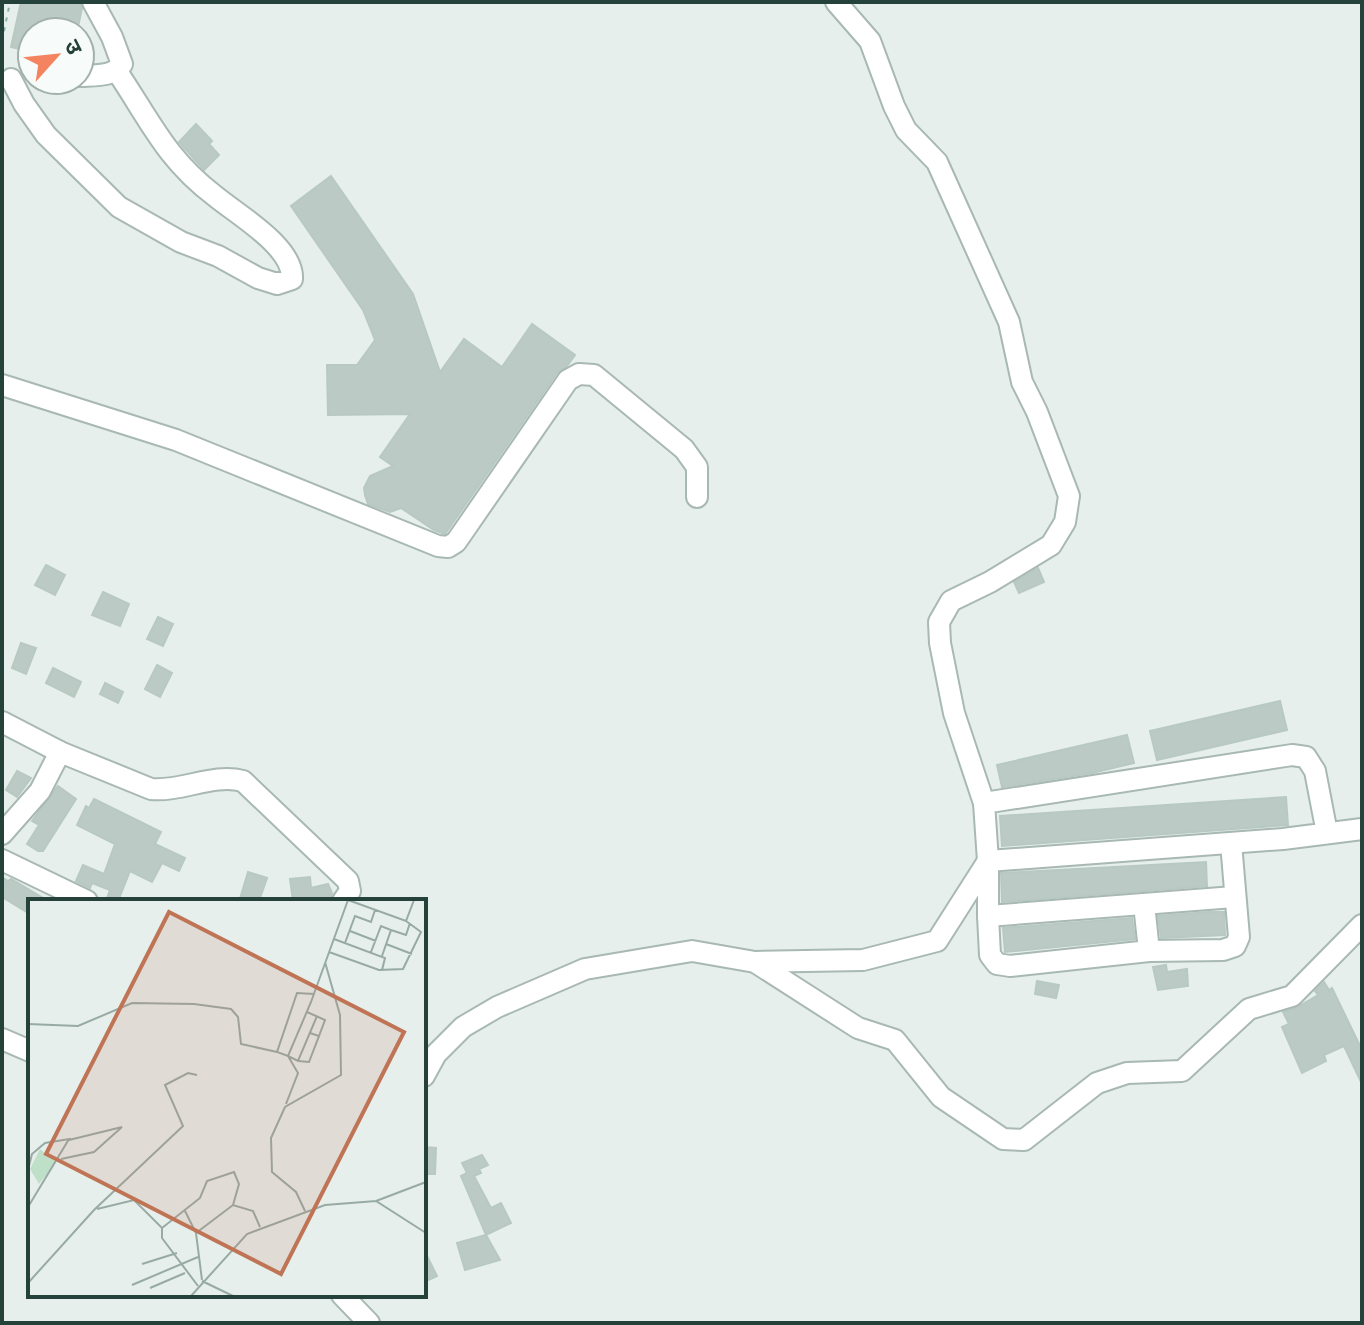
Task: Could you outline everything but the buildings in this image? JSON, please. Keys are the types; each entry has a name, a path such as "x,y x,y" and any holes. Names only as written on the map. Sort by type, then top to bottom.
{"street":[{"path":"93,2 122,64 109,74 96,75"},
{"path":"836,2 870,41 906,130 937,162 1009,322 1022,382 1037,412 1069,496 1065,522 1051,545 990,582 951,601 939,622 940,643 954,713 984,803 990,955 997,964 1010,966 1149,951 1223,950 1235,946 1239,937 1231,843"},
{"path":"6,79 46,135 119,207 181,242 218,256 258,278 277,284 292,279 289,259 274,243 195,181 176,162 116,70"},
{"path":"2,385 176,440 438,546 448,547 456,542 568,380 579,374 594,375 684,449 697,467 697,497"},
{"path":"2,722 60,752 151,789 166,791 223,779 243,781 348,881 350,891 344,899"},
{"path":"2,834 40,791 60,752"},
{"path":"984,803 1292,755 1306,757 1315,771 1327,833"},
{"path":"988,861 1231,843 1362,829"},
{"path":"2,860 83,899"},
{"path":"426,1072 436,1054 463,1027 497,1007 585,969 692,951 755,962 863,960 937,941 988,861"},
{"path":"988,916 1234,897"},
{"path":"1144,904 1149,951"},
{"path":"755,962 858,1028 895,1040 941,1097 1003,1139 1024,1140 1097,1083 1127,1073 1182,1071 1249,1009 1292,996 1362,925"},
{"path":"2,1039 28,1050"},
{"path":"344,1297 369,1323"}],"path":[{"path":"2,41 10,2"}]}
